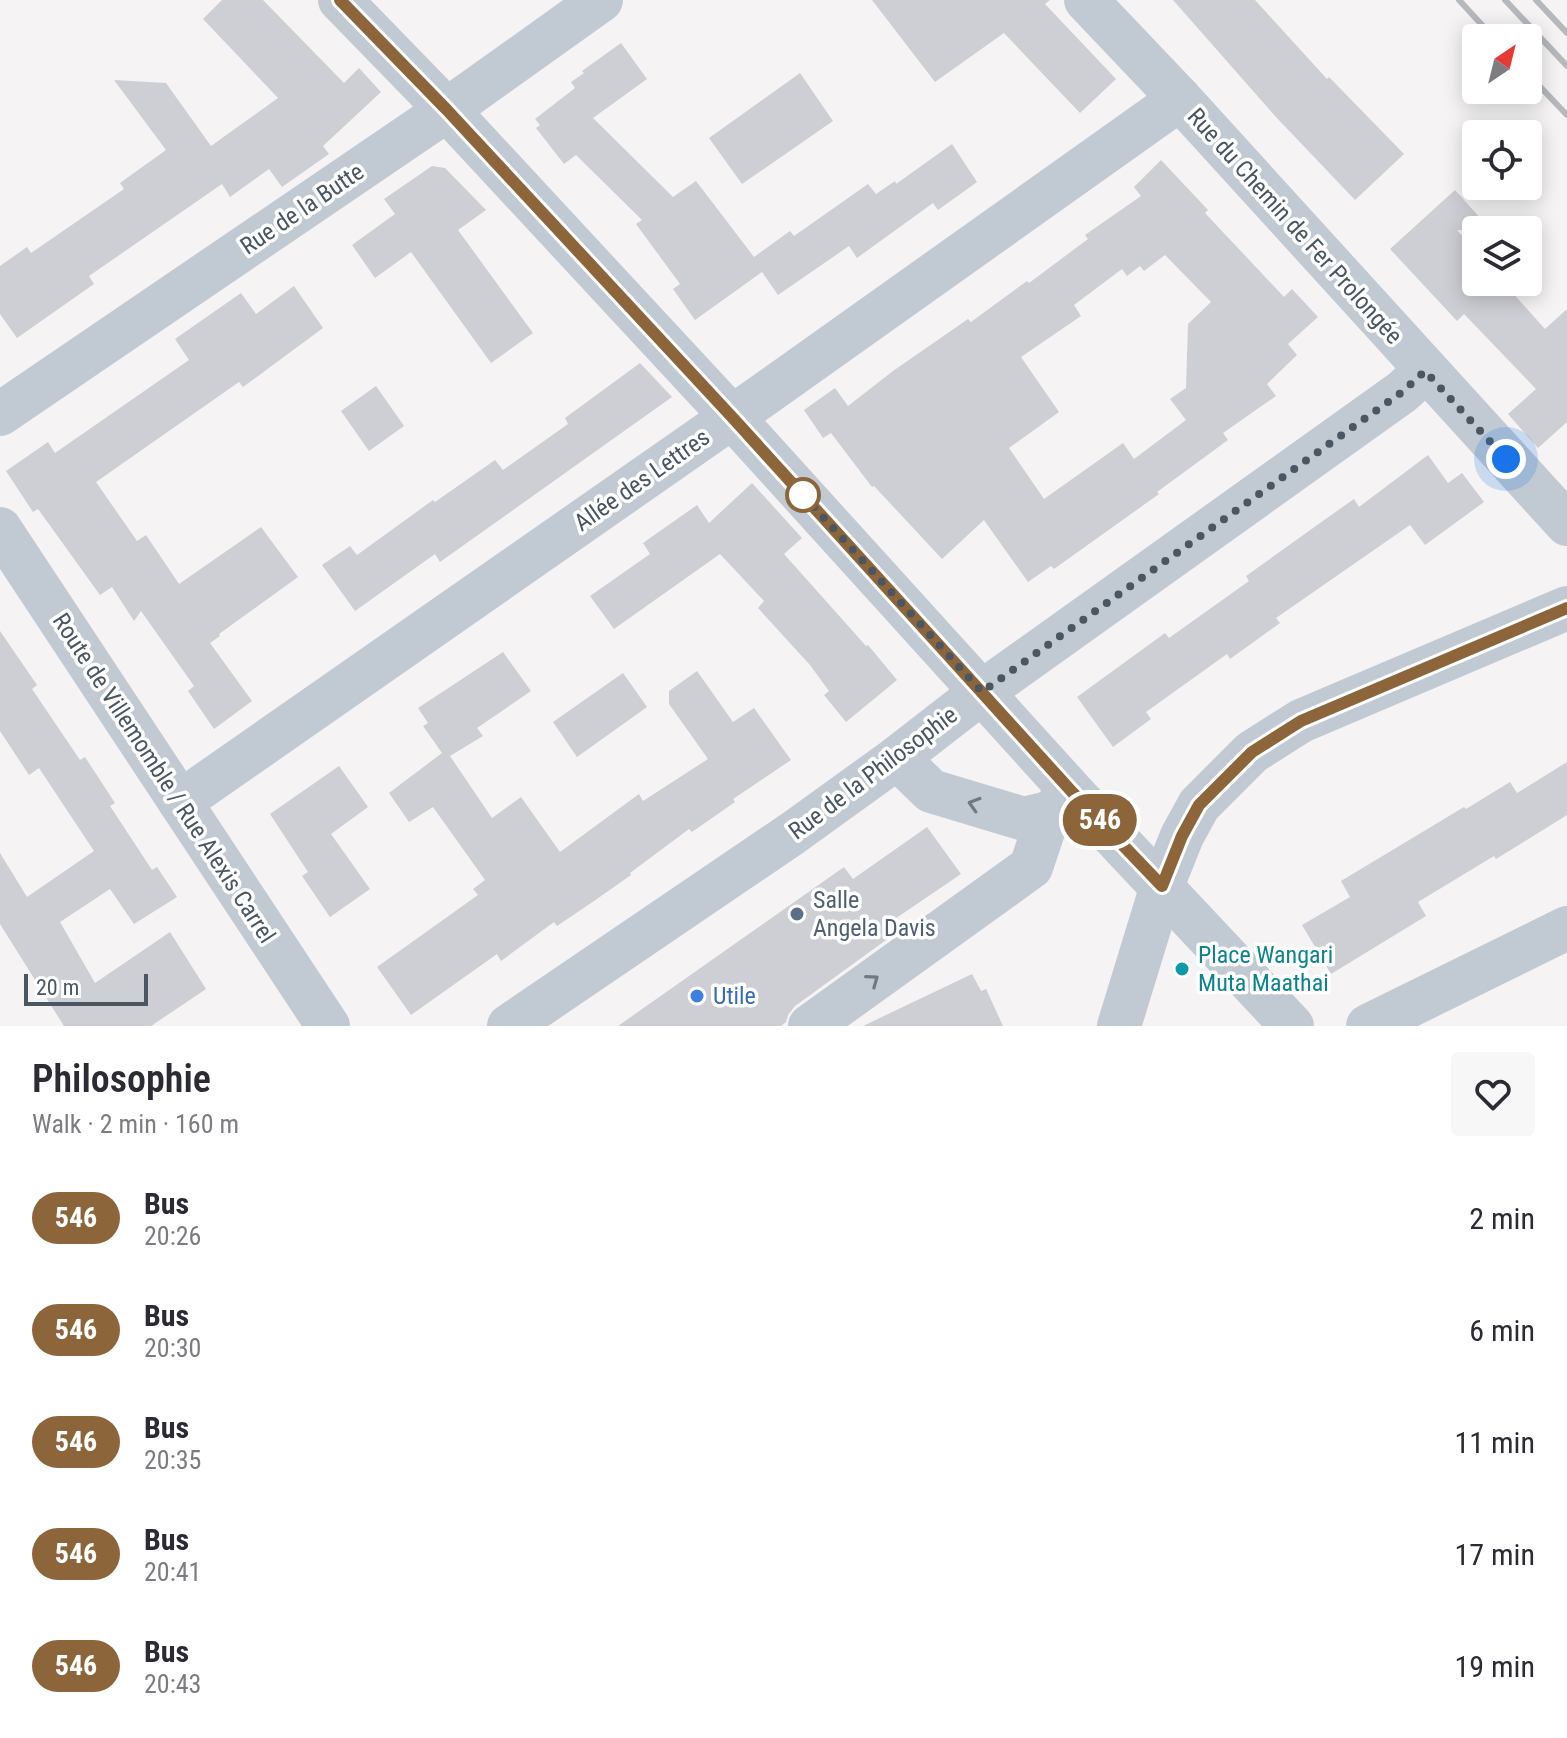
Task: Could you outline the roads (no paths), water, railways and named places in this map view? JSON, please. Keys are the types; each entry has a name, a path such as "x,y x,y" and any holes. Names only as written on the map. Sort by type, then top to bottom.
{"street":[{"path":"340,0 447,110 732,417 982,692 1061,803 1162,886 1292,1026"},
{"name":"Rue de la Butte","path":"0,414 447,110 601,0"},
{"name":"Rue du Chemin de Fer Prolongée","path":"1086,0 1567,524"},
{"name":"Allée des Lettres","path":"180,802 732,417 1180,99"},
{"name":"Rue de la Philosophie","path":"509,1026 793,833 982,692 1402,392 1425,371"},
{"name":"Route de Villemomble / Rue Alexis Carrel","path":"0,529 328,1026"},
{"path":"1119,1026 1162,886 1182,836 1199,805 1252,752 1301,721 1567,608"},
{"path":"897,758 931,791 1024,819 1061,803"},
{"path":"810,1026 1031,867 1061,803"},
{"path":"1368,1026 1567,928"}],"railway":[{"path":"1459,0 1481,24"},
{"path":"1505,0 1567,66"},
{"path":"1536,0 1567,33"},
{"path":"1542,89 1567,115"}],"place":[{"name":"Salle Angela Davis","path":"797,914"},
{"name":"Place Wangari Muta Maathai","path":"1182,969"},
{"name":"Utile","path":"697,996"}]}
